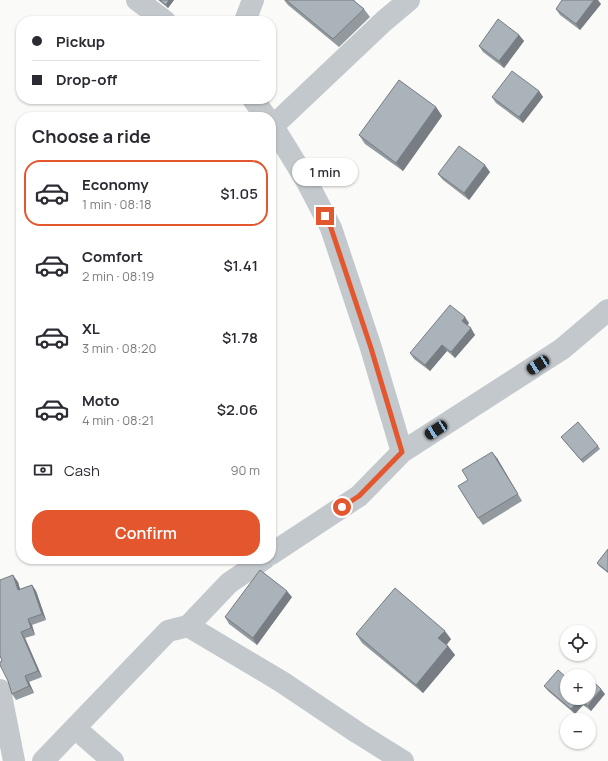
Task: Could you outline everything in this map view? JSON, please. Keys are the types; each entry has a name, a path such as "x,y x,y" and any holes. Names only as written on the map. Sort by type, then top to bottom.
{"street":[{"path":"137,0 159,16"},
{"path":"247,16 253,0"},
{"path":"276,117 384,20 409,0"},
{"path":"276,132 306,180 331,228 371,348 402,452"},
{"path":"276,551 359,496 402,452 562,350 608,310"},
{"path":"43,761 168,631 188,626 229,583 257,564"},
{"path":"188,626 282,682 402,761"},
{"path":"0,690 14,761"},
{"path":"75,728 113,761"}],"building":[{"path":"160,0 169,0 166,5"},
{"path":"286,0 353,0 364,9 333,39"},
{"path":"562,0 594,0 576,24 556,9"},
{"path":"498,19 519,35 499,61 479,46"},
{"path":"512,71 539,91 519,117 492,97"},
{"path":"399,80 436,107 396,163 359,135"},
{"path":"459,146 485,165 464,193 438,174"},
{"path":"450,305 465,317 462,321 471,328 451,352 442,345 425,365 410,353"},
{"path":"578,422 598,446 581,460 561,437"},
{"path":"492,452 518,494 478,518 458,486 468,480 462,470"},
{"path":"608,549 608,572 597,563"},
{"path":"260,570 287,591 253,638 225,617"},
{"path":"13,575 18,590 32,585 42,614 28,619 31,628 21,632 38,671 25,676 29,686 12,694 8,681 0,665 0,662 2,661 0,655 0,580"},
{"path":"395,588 445,631 438,638 448,646 416,685 356,634"},
{"path":"558,670 560,672 560,700 544,686"},
{"path":"596,684 601,689 596,696"},
{"path":"566,705 575,705 571,709"}],"route":[{"path":"325,216 331,228 371,348 402,452 359,496 342,507"}]}
